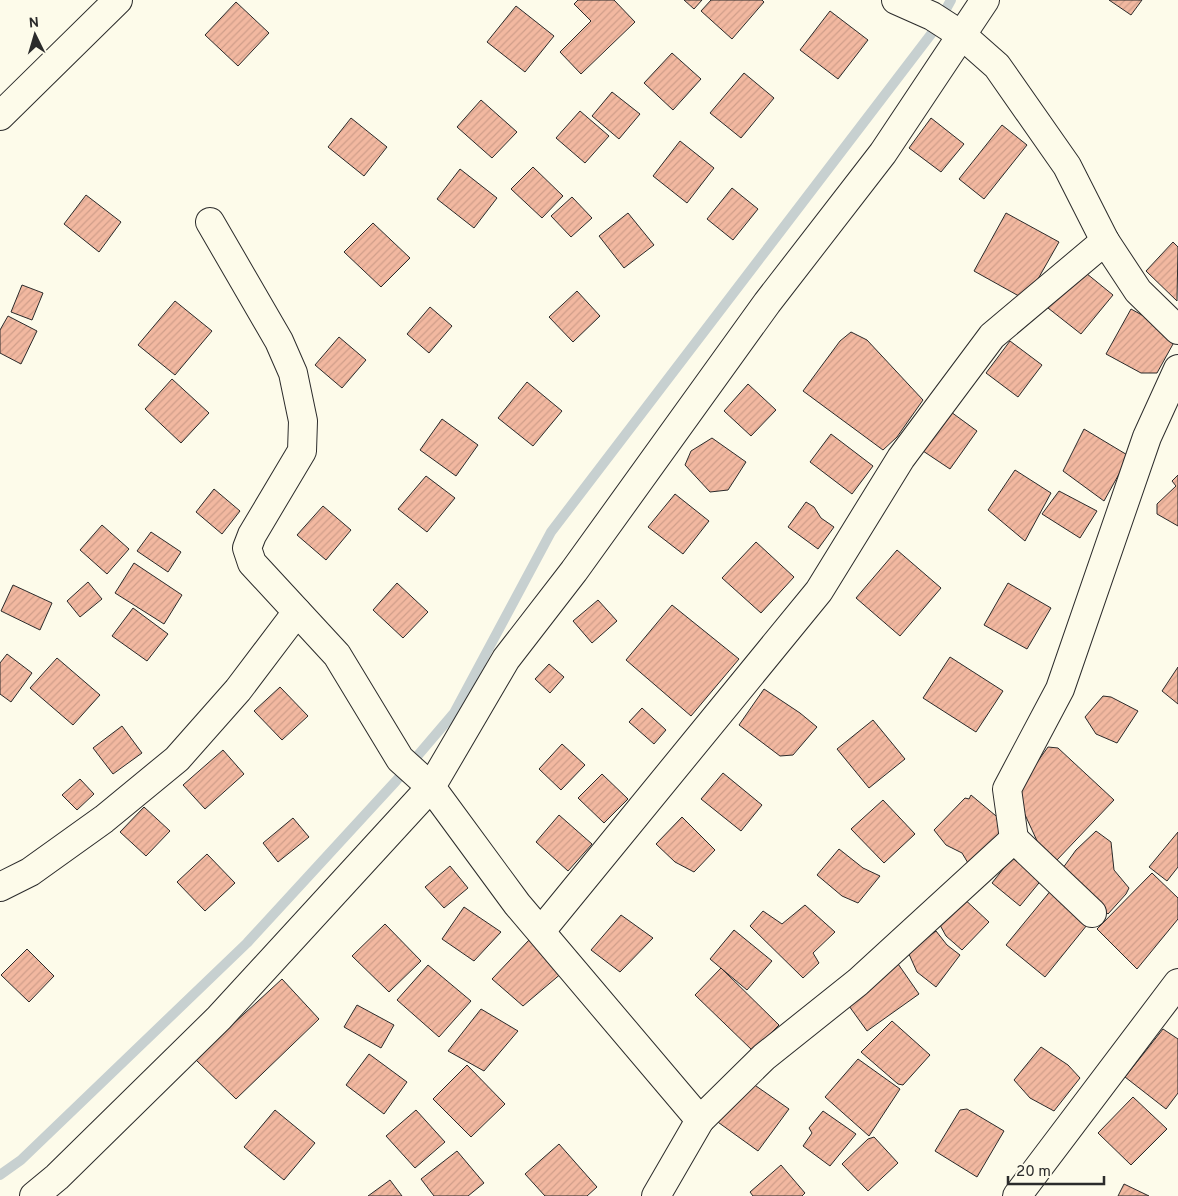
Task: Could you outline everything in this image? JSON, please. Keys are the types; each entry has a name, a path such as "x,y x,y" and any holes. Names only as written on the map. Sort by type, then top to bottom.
{"street":[{"path":"0,116 118,0"},
{"path":"896,0 948,26 997,66 1067,166 1105,241 1138,291 1178,330"},
{"path":"34,1196 57,1177 219,1018 417,774 574,571 767,303 883,153 948,26 985,0"},
{"path":"210,222 279,341 293,373 303,421 302,452 252,535 247,548 252,563 337,655 417,774 517,904 700,1120"},
{"path":"541,931 819,591 902,458 992,336 1105,241"},
{"path":"1092,913 1014,839 1007,789 1060,689 1147,437 1178,369"},
{"path":"0,887 30,872 104,819 177,759 238,690 297,612"},
{"path":"656,1196 700,1120 764,1057 858,982 1014,839"},
{"path":"1017,1196 1178,983"}],"building":[{"path":"578,0 614,0 635,22 581,74 560,52 591,21 574,4"},
{"path":"684,0 702,0 694,9"},
{"path":"711,0 762,0 764,2 732,39 701,11"},
{"path":"1109,0 1142,0 1131,15"},
{"path":"236,2 269,33 238,66 205,35"},
{"path":"516,6 554,36 525,72 487,42"},
{"path":"830,11 868,40 838,79 800,50"},
{"path":"672,53 701,79 673,110 644,83"},
{"path":"744,73 774,98 741,138 710,113"},
{"path":"612,92 640,114 619,139 592,116"},
{"path":"481,100 517,132 492,158 457,127"},
{"path":"580,111 609,136 585,163 556,138"},
{"path":"351,118 387,147 364,176 328,147"},
{"path":"931,118 964,144 941,172 909,148"},
{"path":"1002,125 1027,145 984,199 959,179"},
{"path":"680,141 714,168 687,203 653,176"},
{"path":"533,167 563,196 542,218 511,189"},
{"path":"460,169 497,198 474,228 437,199"},
{"path":"732,188 758,209 733,240 707,219"},
{"path":"86,195 121,222 99,252 64,224"},
{"path":"572,197 592,218 571,237 551,216"},
{"path":"628,213 654,245 624,268 599,236"},
{"path":"1006,213 1059,242 1026,300 974,271"},
{"path":"373,223 410,258 381,287 344,252"},
{"path":"1173,242 1178,247 1177,301 1146,271"},
{"path":"1081,269 1113,295 1081,334 1048,308"},
{"path":"22,285 43,293 32,320 11,312"},
{"path":"577,291 600,316 573,342 549,317"},
{"path":"175,301 212,331 175,375 138,345"},
{"path":"430,307 452,326 429,353 407,334"},
{"path":"1131,309 1178,335 1157,373 1141,373 1106,354"},
{"path":"8,316 37,331 21,364 0,353 0,330"},
{"path":"851,332 867,340 923,400 897,437 883,450 803,391 840,341"},
{"path":"339,337 366,360 342,388 315,365"},
{"path":"1010,341 1042,365 1018,397 986,373"},
{"path":"172,379 209,413 181,443 145,409"},
{"path":"527,382 562,411 533,446 498,418"},
{"path":"748,384 776,410 751,436 724,411"},
{"path":"951,412 977,431 950,469 923,451"},
{"path":"442,419 478,445 456,476 420,450"},
{"path":"1084,429 1129,456 1104,501 1063,471"},
{"path":"831,434 873,466 852,494 810,462"},
{"path":"712,438 746,462 728,490 710,492 685,465 691,451"},
{"path":"1015,470 1051,493 1025,541 988,510"},
{"path":"1178,475 1178,526 1157,514 1157,504 1176,486 1172,481"},
{"path":"426,476 455,498 427,532 398,509"},
{"path":"214,489 240,511 222,534 196,512"},
{"path":"1059,491 1097,511 1080,538 1042,514"},
{"path":"675,494 709,521 683,554 648,527"},
{"path":"806,502 814,507 821,518 834,527 818,549 788,527"},
{"path":"323,506 351,530 326,560 297,535"},
{"path":"102,525 129,549 107,574 80,550"},
{"path":"151,532 181,552 168,572 137,551"},
{"path":"756,542 794,577 761,613 722,578"},
{"path":"897,550 941,588 900,636 856,598"},
{"path":"134,563 182,595 164,624 115,593"},
{"path":"88,582 102,599 80,617 67,601"},
{"path":"397,583 428,612 403,638 373,610"},
{"path":"1008,583 1051,608 1027,649 984,625"},
{"path":"13,585 52,603 40,630 1,611"},
{"path":"598,600 617,621 592,643 573,621"},
{"path":"672,605 739,659 691,716 626,660"},
{"path":"133,608 168,634 147,661 112,636"},
{"path":"7,654 32,673 11,702 0,694 0,663"},
{"path":"950,657 1003,691 976,732 923,698"},
{"path":"57,658 100,695 73,725 30,688"},
{"path":"549,664 564,677 550,693 535,679"},
{"path":"1178,667 1178,704 1162,691"},
{"path":"280,687 308,716 282,740 254,711"},
{"path":"764,689 817,727 793,755 780,756 739,725"},
{"path":"1103,696 1111,697 1138,711 1117,743 1096,734 1085,717"},
{"path":"642,708 666,730 654,744 629,722"},
{"path":"873,720 905,759 869,788 837,749"},
{"path":"122,726 142,753 113,774 93,748"},
{"path":"562,744 585,765 561,790 539,769"},
{"path":"1048,747 1058,748 1114,800 1056,861 1038,843 1015,793"},
{"path":"223,750 244,774 205,809 183,785"},
{"path":"723,773 762,805 741,831 701,799"},
{"path":"602,774 628,799 604,823 578,798"},
{"path":"80,779 94,794 77,810 62,795"},
{"path":"971,795 1008,826 971,868 962,853 946,845 934,830 965,798 969,799"},
{"path":"883,800 915,834 884,863 851,829"},
{"path":"144,807 170,831 146,856 120,832"},
{"path":"559,815 592,844 568,871 536,842"},
{"path":"682,817 715,850 694,872 675,862 656,844"},
{"path":"293,818 309,837 278,862 263,843"},
{"path":"1096,831 1111,842 1114,870 1129,888 1108,914 1060,872 1076,850"},
{"path":"1178,832 1178,867 1167,881 1149,867"},
{"path":"839,849 863,868 880,876 858,903 842,896 817,875"},
{"path":"207,854 235,883 205,911 177,882"},
{"path":"1014,855 1043,878 1020,906 992,883"},
{"path":"450,866 468,888 444,908 425,887"},
{"path":"1152,873 1178,898 1178,919 1137,969 1097,929"},
{"path":"1052,889 1087,925 1045,977 1006,945"},
{"path":"960,895 989,922 962,950 946,936 935,916"},
{"path":"805,905 835,932 813,953 819,963 803,978 750,926 763,911 782,924"},
{"path":"464,907 501,932 474,961 442,939"},
{"path":"621,915 653,938 620,972 591,950"},
{"path":"385,924 421,961 389,992 352,956"},
{"path":"734,930 772,961 747,990 710,959"},
{"path":"936,931 947,945 960,955 936,987 917,972 908,952"},
{"path":"529,940 563,972 523,1006 492,979"},
{"path":"27,949 54,976 29,1002 1,975"},
{"path":"896,961 919,994 867,1031 844,999"},
{"path":"428,965 471,1001 439,1037 397,1000"},
{"path":"721,968 779,1025 753,1051 695,995"},
{"path":"282,979 319,1019 236,1099 195,1059"},
{"path":"357,1005 394,1025 381,1048 344,1027"},
{"path":"481,1009 518,1031 484,1071 448,1051"},
{"path":"892,1021 930,1055 903,1085 898,1084 861,1052"},
{"path":"1163,1029 1178,1039 1178,1093 1166,1109 1125,1077"},
{"path":"1041,1047 1068,1065 1080,1078 1054,1111 1030,1098 1014,1080"},
{"path":"369,1054 407,1082 384,1114 346,1085"},
{"path":"858,1059 900,1089 869,1136 825,1097"},
{"path":"467,1065 505,1104 471,1137 433,1099"},
{"path":"746,1079 789,1109 758,1151 715,1120"},
{"path":"1133,1097 1167,1129 1131,1165 1098,1133"},
{"path":"967,1109 1004,1131 977,1177 935,1151 960,1110"},
{"path":"275,1110 315,1143 284,1180 244,1147"},
{"path":"416,1110 445,1142 415,1168 386,1136"},
{"path":"823,1111 856,1134 830,1166 803,1146 812,1133 809,1128"},
{"path":"874,1137 898,1163 868,1191 842,1164 868,1139"},
{"path":"559,1144 597,1187 587,1196 545,1196 525,1174"},
{"path":"457,1151 484,1183 468,1196 434,1196 421,1179"},
{"path":"781,1165 805,1193 802,1196 753,1196 750,1192"},
{"path":"390,1180 402,1196 368,1196"},
{"path":"1124,1184 1149,1196 1118,1196"}],"waterway":[{"path":"0,1175 21,1160 247,943 396,781 454,713 551,532 935,29 951,0"}]}
